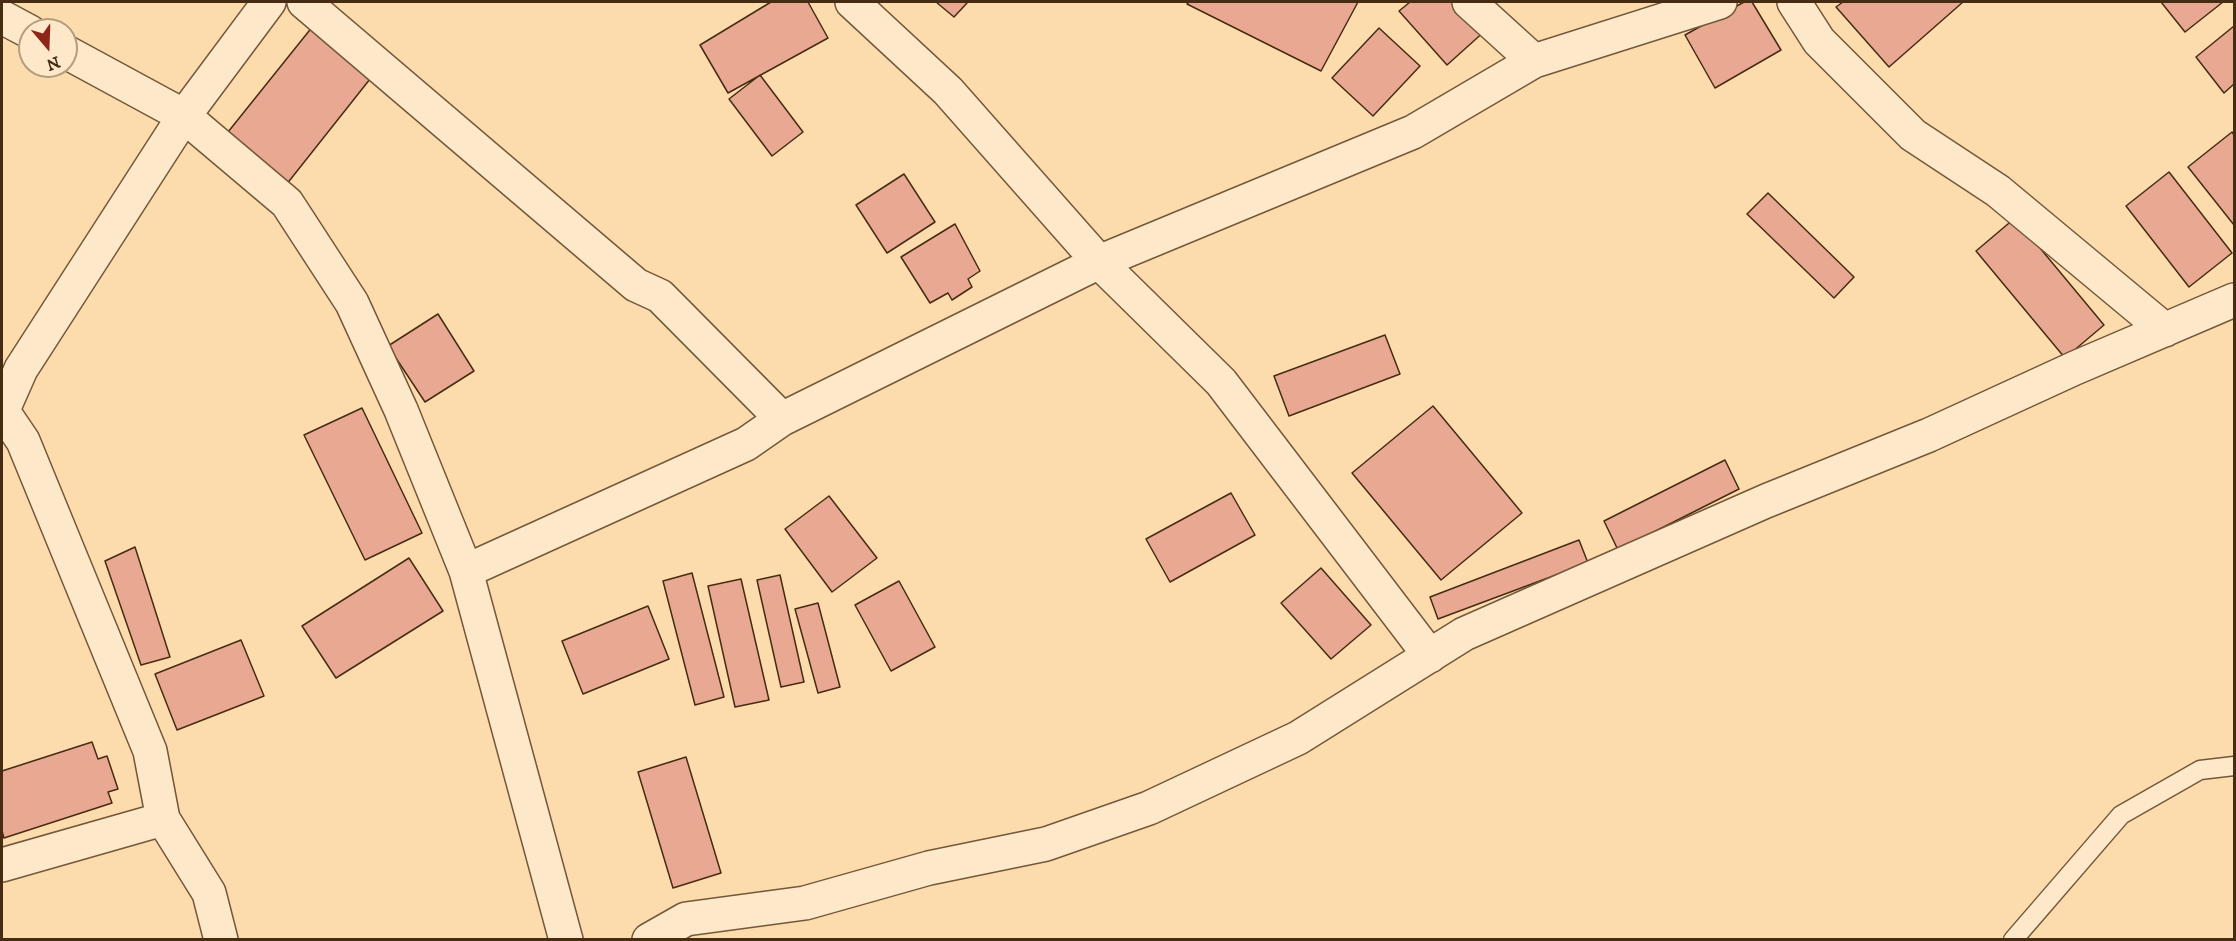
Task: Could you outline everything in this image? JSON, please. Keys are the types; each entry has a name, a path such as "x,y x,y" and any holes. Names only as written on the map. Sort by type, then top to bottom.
{"street":[{"path":"220,939 209,893 163,819 150,751 23,441 2,411 21,369 184,116 269,2"},
{"path":"304,2 636,285 660,296 782,419"},
{"path":"852,2 948,91 1099,262 1221,382 1430,656"},
{"path":"1469,2 1534,61"},
{"path":"466,571 746,444 782,419 1099,262 1413,132 1534,61 1720,2"},
{"path":"1794,2 1819,41 1913,135 1998,191 2165,330"},
{"path":"2,17 18,26"},
{"path":"78,59 184,116 287,203 352,303 401,410 466,571 566,939"},
{"path":"649,939 686,919 805,903 929,868 1046,844 1149,808 1298,738 1475,630 1766,501 1929,435 2235,300"},
{"path":"2,865 163,819"}],"lane":[{"path":"2013,939 2121,815 2200,770 2235,766"}],"building":[{"path":"771,2 808,2 828,38 728,93 700,45"},
{"path":"936,2 968,2 954,17"},
{"path":"1189,2 1358,2 1321,71 1187,4"},
{"path":"1410,2 1460,2 1486,30 1447,65 1399,11"},
{"path":"1744,2 1752,2 1781,50 1715,88 1685,35"},
{"path":"1843,2 1963,2 1889,67 1836,7"},
{"path":"2161,2 2223,2 2185,32"},
{"path":"313,26 374,74 286,185 224,137"},
{"path":"2234,26 2234,84 2224,93 2196,57"},
{"path":"1379,28 1420,66 1373,116 1332,78"},
{"path":"760,75 803,132 772,156 729,99"},
{"path":"2232,132 2234,135 2234,225 2188,167"},
{"path":"2169,172 2232,253 2189,287 2126,206"},
{"path":"904,174 935,222 887,253 856,205"},
{"path":"1768,193 1854,277 1834,298 1747,214"},
{"path":"2015,218 2104,325 2065,358 1976,251"},
{"path":"955,224 980,271 968,279 972,287 952,300 948,293 930,303 901,257"},
{"path":"438,314 474,371 425,402 388,346"},
{"path":"1385,335 1400,374 1289,416 1274,376"},
{"path":"1433,406 1522,513 1441,580 1352,473"},
{"path":"362,408 422,533 365,560 304,435"},
{"path":"1725,460 1739,489 1618,550 1604,521"},
{"path":"1231,493 1255,535 1170,582 1146,539"},
{"path":"829,496 877,558 832,592 785,529"},
{"path":"1579,540 1588,563 1438,619 1430,597"},
{"path":"135,547 170,657 141,665 105,561"},
{"path":"409,558 443,611 336,678 302,626"},
{"path":"1321,568 1371,625 1331,659 1281,603"},
{"path":"692,573 724,697 695,705 663,581"},
{"path":"780,575 804,682 781,687 757,580"},
{"path":"741,579 769,700 735,707 708,586"},
{"path":"899,581 935,647 891,671 855,605"},
{"path":"818,603 840,687 818,693 795,609"},
{"path":"648,606 669,659 583,694 562,641"},
{"path":"241,640 264,696 177,730 155,674"},
{"path":"92,742 98,759 107,756 118,789 108,792 112,803 4,838 2,771"},
{"path":"686,757 721,873 673,888 638,772"}]}
